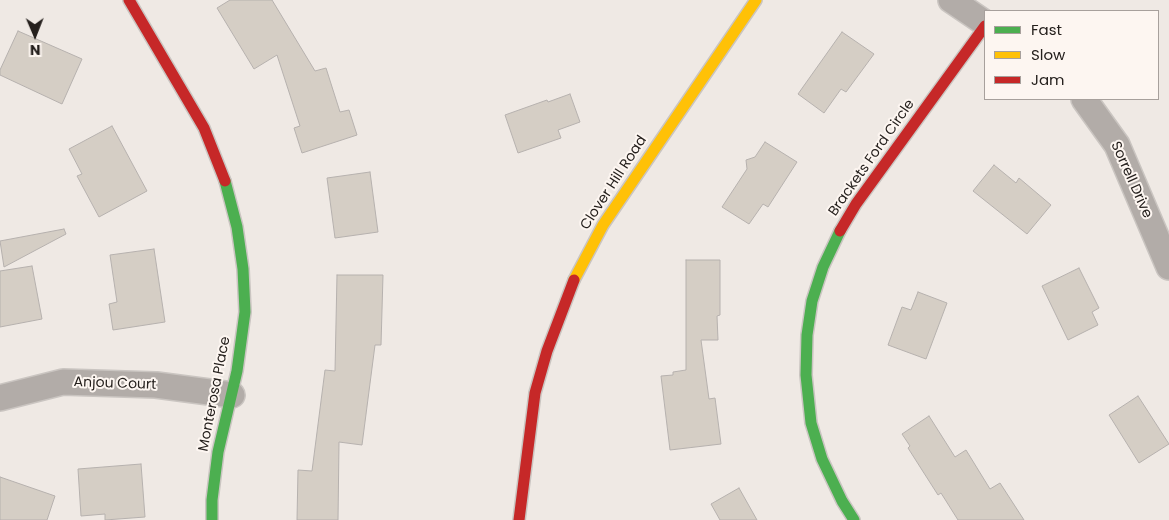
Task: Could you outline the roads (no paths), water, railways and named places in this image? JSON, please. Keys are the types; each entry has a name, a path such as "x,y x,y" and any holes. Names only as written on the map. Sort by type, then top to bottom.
{"street":[{"name":"Monterosa Place","path":"129,0 204,128 224,177 235,219 244,269 245,312 237,371 218,452 212,500 212,520"},
{"name":"Clover Hill Road","path":"519,520 535,393 547,351 574,281 603,225 756,0"},
{"path":"951,0 984,24"},
{"name":"Brackets Ford Circle","path":"854,520 842,501 822,459 810,424 806,375 807,335 812,301 823,267 837,236 856,204 984,26"},
{"name":"Sorrell Drive","path":"1085,100 1117,145 1169,267"},
{"name":"Anjou Court","path":"0,398 63,382 156,385 232,395"}]}
